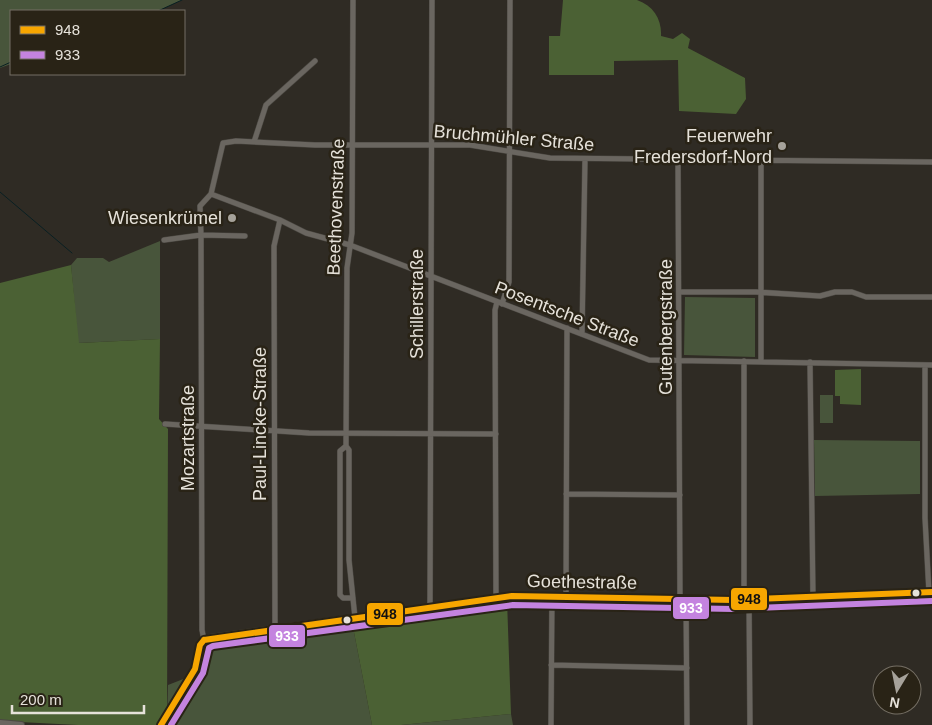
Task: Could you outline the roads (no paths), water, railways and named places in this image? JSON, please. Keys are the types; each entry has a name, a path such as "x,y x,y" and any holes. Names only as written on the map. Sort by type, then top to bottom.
{"street":[{"name":"Beethovenstraße","path":"353,0 352,233 347,268 346,446 349,450 349,560 355,618"},
{"name":"Schillerstraße","path":"430,607 430,144 432,0"},
{"path":"496,598 495,310 500,303 508,282 510,0"},
{"path":"254,142 266,105 315,61"},
{"name":"Bruchmühler Straße","path":"201,235 200,206 211,194 223,143 470,145 550,158 585,159 932,162"},
{"path":"582,334 585,159"},
{"name":"Gutenbergstraße","path":"678,160 680,495 688,725"},
{"path":"761,160 760,293 762,361"},
{"name":"Posentsche Straße","path":"211,194 280,220 306,233 350,245 649,360 932,365"},
{"name":"Paul-Lincke-Straße","path":"275,629 274,246 280,220"},
{"path":"164,240 201,235 245,236"},
{"name":"Mozartstraße","path":"201,235 202,630 204,640"},
{"path":"679,292 820,296 832,292 844,292 866,297 932,297"},
{"path":"566,596 567,328"},
{"path":"744,361 746,600 750,725"},
{"path":"810,362 813,598"},
{"path":"925,365 926,547 931,592"},
{"path":"165,424 347,434 496,434"},
{"name":"Beethovenstraße","path":"346,446 340,451 340,594 343,598 353,598"},
{"path":"925,475 932,475"},
{"path":"566,494 680,495"},
{"name":"Goethestraße","path":"204,640 496,598 566,596 746,600 931,592"},
{"path":"551,725 552,596"},
{"path":"161,725 195,669 200,645 204,640"},
{"path":"551,665 687,668"},
{"path":"0,724 21,725"}],"waterway":[{"path":"160,10 182,0"},
{"path":"0,67 10,62"},
{"path":"0,192 72,253"}],"place":[{"name":"Feuerwehr Fredersdorf-Nord","path":"782,146"},
{"name":"Wiesenkrümel","path":"232,218"}]}
